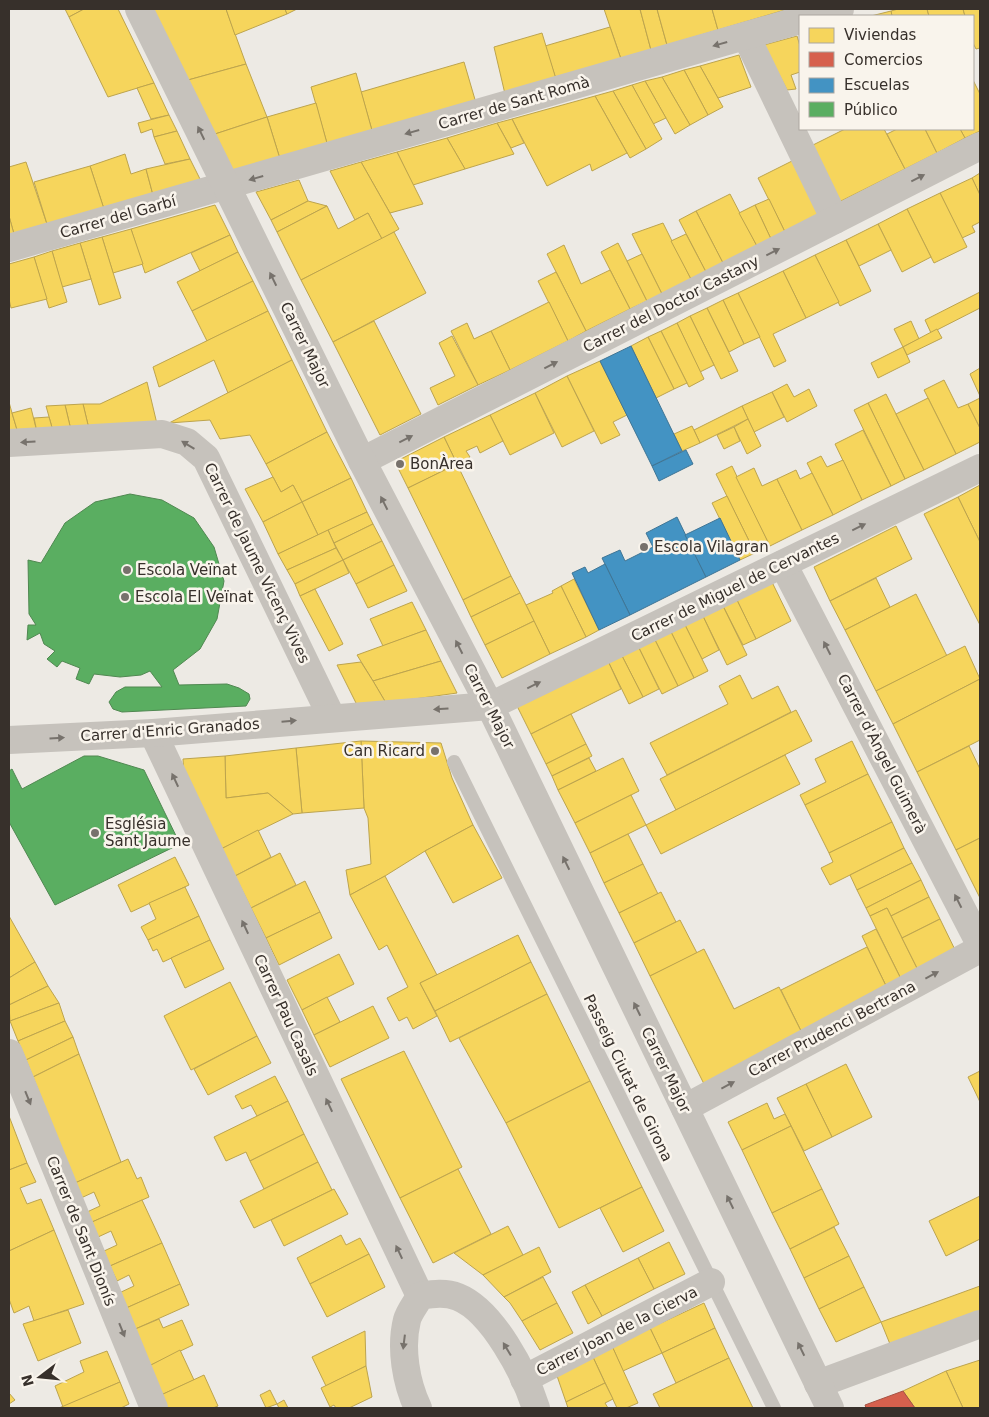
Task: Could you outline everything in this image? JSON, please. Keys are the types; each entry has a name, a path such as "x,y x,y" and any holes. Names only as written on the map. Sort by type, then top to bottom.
{"street":[{"name":"Carrer Major","path":"139,9 362,461 490,706 830,1408"},
{"path":"818,15 840,9"},
{"name":"Carrer de Sant Romà","path":"227,186 799,20"},
{"path":"746,36 835,220"},
{"name":"Carrer del Doctor Castany","path":"362,461 980,146"},
{"name":"Carrer del Garbí","path":"9,248 227,186"},
{"name":"Carrer de Jaume Vicenç Vives","path":"9,443 162,434 187,442 206,458 332,718"},
{"name":"Carrer de Miguel de Cervantes","path":"490,706 980,468"},
{"name":"Carrer d'Àngel Guimerà","path":"783,564 980,944"},
{"name":"Carrer d'Enric Granados","path":"9,740 153,733 490,706"},
{"name":"Carrer Pau Casals","path":"153,733 420,1296"},
{"name":"Carrer Prudenci Bertrana","path":"685,1108 980,949"},
{"name":"Carrer de Sant Dionís","path":"9,1056 154,1408"},
{"name":"Carrer Joan de la Cierva","path":"524,1379 710,1282"},
{"path":"418,1408 412,1397 403,1349 407,1319 420,1296 434,1294 458,1297 472,1305 489,1322 506,1346 524,1379 536,1408"},
{"path":"818,1384 980,1324"}],"lane":[{"name":"Passeig Ciutat de Girona","path":"454,762 774,1408"}],"building: Viviendas":[{"path":"65,9 84,9 69,17"},
{"path":"84,9 118,9 154,83 108,97 69,17"},
{"path":"153,9 226,9 246,64 188,80"},
{"path":"226,9 285,9 287,14 235,35"},
{"path":"285,9 297,9 287,14"},
{"path":"604,9 640,9 651,50 621,59"},
{"path":"640,9 657,9 667,45 651,50"},
{"path":"657,9 712,9 718,30 667,45"},
{"path":"712,9 788,9 718,30"},
{"path":"898,9 927,9 929,15 892,15 891,11"},
{"path":"927,9 963,9 965,15 929,15"},
{"path":"963,9 980,9 980,48 976,49 974,45 974,15 965,15"},
{"path":"891,11 892,15 875,15"},
{"path":"610,27 621,59 556,79 545,46"},
{"path":"542,33 556,79 505,94 494,47"},
{"path":"797,36 799,43 799,72 791,75 796,89 787,90 764,45"},
{"path":"739,55 751,87 718,98 700,66"},
{"path":"464,62 476,103 373,134 361,92"},
{"path":"246,64 267,117 215,134 188,80"},
{"path":"700,66 723,107 708,115 684,70"},
{"path":"684,70 708,115 690,125 662,77"},
{"path":"356,73 373,134 328,147 311,87"},
{"path":"662,77 690,125 675,134 645,81"},
{"path":"645,81 666,118 653,124 632,85"},
{"path":"974,82 980,94 980,131 965,138 961,130 974,130"},
{"path":"154,83 169,115 151,119 137,88"},
{"path":"632,85 662,139 646,149 613,91"},
{"path":"613,91 646,149 630,158 595,96"},
{"path":"595,96 627,153 592,171 590,164 547,186 512,119"},
{"path":"316,103 328,147 281,162 267,117"},
{"path":"169,115 177,131 154,137 152,129 141,133 138,123"},
{"path":"267,117 281,162 235,175 215,134"},
{"path":"512,119 524,143 511,148 497,123"},
{"path":"497,123 514,154 465,169 447,138"},
{"path":"843,130 885,130 905,169 839,202 811,146"},
{"path":"895,130 926,130 937,153 905,169 887,134"},
{"path":"926,130 961,130 965,138 937,153"},
{"path":"177,131 190,159 165,164 154,137"},
{"path":"447,138 465,169 413,185 397,152"},
{"path":"397,152 423,204 390,213 361,162"},
{"path":"125,154 131,174 146,169 153,195 104,209 90,166"},
{"path":"190,159 201,181 153,195 146,169"},
{"path":"792,161 819,215 785,232 758,178"},
{"path":"26,162 47,224 14,234 9,216 9,167"},
{"path":"361,162 399,229 382,239 368,213 355,220 330,171"},
{"path":"90,166 104,209 47,224 34,182"},
{"path":"980,173 980,195 972,178"},
{"path":"972,178 980,195 980,222 972,226 975,232 962,238 940,193"},
{"path":"299,180 308,201 271,220 256,192"},
{"path":"940,193 967,247 934,263 907,209"},
{"path":"730,194 757,246 723,263 696,211"},
{"path":"769,199 785,232 771,239 755,205"},
{"path":"308,201 327,206 277,232 271,220"},
{"path":"215,205 230,235 145,273 131,229"},
{"path":"755,205 771,239 757,246 739,213"},
{"path":"327,206 338,229 368,213 382,239 301,280 277,232"},
{"path":"907,209 931,257 902,272 878,224"},
{"path":"696,211 723,263 706,272 679,220"},
{"path":"9,216 14,234 9,235"},
{"path":"663,223 691,279 662,294 632,234"},
{"path":"878,224 891,250 859,266 846,240"},
{"path":"131,229 143,264 113,273 102,237"},
{"path":"394,232 426,293 333,342 301,280"},
{"path":"686,234 706,272 691,279 671,241"},
{"path":"230,235 238,252 200,271 191,253"},
{"path":"102,237 121,298 99,305 80,243"},
{"path":"846,240 871,291 840,306 815,255"},
{"path":"80,243 91,279 62,287 52,251"},
{"path":"618,243 647,301 630,309 601,252"},
{"path":"564,245 581,284 610,270 630,309 586,331 547,254"},
{"path":"52,251 67,302 49,308 34,257"},
{"path":"238,252 253,281 192,311 177,282"},
{"path":"642,254 662,294 647,301 627,261"},
{"path":"815,255 839,302 806,318 783,271"},
{"path":"34,257 47,299 11,308 9,299 9,264"},
{"path":"783,271 806,318 773,334 786,361 774,367 738,293"},
{"path":"556,272 586,331 568,341 538,281"},
{"path":"253,281 268,311 207,341 192,311"},
{"path":"980,292 980,308 931,333 925,320"},
{"path":"738,293 760,337 744,344 723,300"},
{"path":"723,300 744,344 729,352 707,308"},
{"path":"549,302 568,341 510,370 491,331"},
{"path":"707,308 738,371 721,379 690,316"},
{"path":"268,311 292,360 228,393 214,360 159,387 153,367"},
{"path":"690,316 714,365 700,372 677,323"},
{"path":"374,321 421,414 380,435 333,342"},
{"path":"911,321 919,339 903,347 894,329"},
{"path":"467,323 474,339 491,331 510,370 478,385 451,331"},
{"path":"677,323 704,379 689,387 661,331"},
{"path":"937,329 942,338 907,355 903,347"},
{"path":"661,331 687,383 674,389 648,337"},
{"path":"452,336 478,385 438,405 430,388 455,376 439,343"},
{"path":"648,337 674,389 656,398 631,346"},
{"path":"903,347 910,362 878,378 871,363"},
{"path":"292,360 327,432 266,464 250,435 220,439 210,420 169,423"},
{"path":"600,361 627,415 613,422 620,435 601,444 567,376"},
{"path":"980,368 980,396 970,374"},
{"path":"567,376 594,431 562,447 535,393"},
{"path":"944,380 958,408 968,404 980,428 980,442 956,454 924,390"},
{"path":"147,382 157,424 89,429 83,404 100,404"},
{"path":"787,384 794,397 809,389 817,406 787,422 772,392"},
{"path":"772,392 784,417 754,432 742,406"},
{"path":"535,393 554,433 510,455 490,415"},
{"path":"886,394 924,470 905,479 868,403"},
{"path":"928,398 956,454 924,470 896,414"},
{"path":"980,398 980,428 968,404"},
{"path":"9,402 12,413 18,433 9,434"},
{"path":"868,403 905,479 891,486 854,410"},
{"path":"83,404 89,429 71,430 65,405"},
{"path":"65,405 71,430 53,431 46,406"},
{"path":"742,406 748,419 700,443 694,430"},
{"path":"31,408 37,432 18,433 12,413"},
{"path":"490,415 503,441 480,453 477,446 466,451 470,457 457,464 444,437"},
{"path":"49,417 53,431 37,432 34,418"},
{"path":"748,419 761,446 747,454 734,427"},
{"path":"692,426 700,443 682,451 674,434"},
{"path":"734,427 740,441 724,449 717,435"},
{"path":"863,430 891,486 862,500 835,444"},
{"path":"327,432 351,478 302,502 293,485 281,492 266,464"},
{"path":"444,437 457,464 408,488 395,462"},
{"path":"821,456 827,467 843,460 862,500 833,515 807,463"},
{"path":"457,464 511,576 463,600 408,488"},
{"path":"732,466 770,546 755,553 716,474"},
{"path":"754,468 762,486 777,479 802,530 770,546 736,477"},
{"path":"796,470 800,479 812,473 833,515 802,530 777,479"},
{"path":"273,477 281,492 293,485 302,502 263,522 245,489"},
{"path":"351,478 367,512 318,535 302,502"},
{"path":"980,485 980,542 958,497"},
{"path":"727,496 755,553 740,560 712,503"},
{"path":"958,497 980,542 980,625 924,514"},
{"path":"302,502 318,535 278,554 263,522"},
{"path":"367,512 373,524 334,543 328,530"},
{"path":"373,524 382,541 343,560 334,543"},
{"path":"896,526 912,559 830,601 814,567"},
{"path":"328,530 336,548 287,570 278,554"},
{"path":"382,541 394,565 356,584 343,560"},
{"path":"336,548 343,560 295,584 287,570"},
{"path":"343,560 349,573 300,596 295,584"},
{"path":"394,565 407,591 368,608 356,584"},
{"path":"511,576 520,593 471,617 463,600"},
{"path":"770,578 791,621 756,639 735,596"},
{"path":"876,578 890,607 845,630 830,601"},
{"path":"574,579 599,630 586,637 561,586"},
{"path":"561,586 586,637 550,654 526,605 553,593 552,591"},
{"path":"315,589 343,644 329,651 300,596"},
{"path":"520,593 534,621 485,645 471,617"},
{"path":"916,594 947,656 876,691 845,630"},
{"path":"735,596 756,639 743,645 721,602"},
{"path":"412,602 426,630 383,646 370,619"},
{"path":"721,602 747,655 727,665 701,612"},
{"path":"701,612 719,650 702,659 683,621"},
{"path":"534,621 550,654 502,678 485,645"},
{"path":"683,621 708,671 694,678 669,628"},
{"path":"669,628 694,678 678,686 653,636"},
{"path":"426,630 441,661 373,681 357,655"},
{"path":"653,636 678,686 662,694 637,644"},
{"path":"637,644 659,689 643,697 620,652"},
{"path":"965,646 980,679 893,724 876,691"},
{"path":"620,652 643,697 629,704 607,659"},
{"path":"607,659 621,689 531,734 516,704"},
{"path":"441,661 457,693 386,703 373,681"},
{"path":"361,662 386,703 358,707 337,665"},
{"path":"740,675 752,699 778,686 791,712 667,775 650,743 728,704 719,686"},
{"path":"980,679 980,740 917,772 893,724"},
{"path":"796,710 812,741 676,810 660,779"},
{"path":"571,714 586,744 546,764 531,734"},
{"path":"361,741 441,743 452,778 473,825 350,895 346,870 371,864 368,818 364,808"},
{"path":"361,741 364,808 302,813 296,748"},
{"path":"852,741 868,774 805,805 800,795 826,782 815,759"},
{"path":"586,744 592,756 552,776 546,764"},
{"path":"969,746 980,769 980,838 956,850 917,772"},
{"path":"296,748 302,813 293,814 268,793 226,798 225,756"},
{"path":"785,755 800,784 661,854 646,825"},
{"path":"225,756 226,798 268,793 293,814 221,849 184,776 183,759"},
{"path":"589,758 596,771 558,790 552,776"},
{"path":"623,758 639,791 575,823 558,790"},
{"path":"868,774 892,822 829,853 805,805"},
{"path":"631,795 646,825 590,853 575,823"},
{"path":"892,822 904,848 830,885 821,868 833,862 829,853"},
{"path":"473,825 502,878 453,903 425,851"},
{"path":"258,830 271,857 235,876 221,849"},
{"path":"628,834 643,864 604,883 590,853"},
{"path":"980,838 980,898 956,850"},
{"path":"904,848 912,863 857,890 850,875"},
{"path":"280,853 296,885 251,908 235,876"},
{"path":"175,857 189,885 131,912 118,885"},
{"path":"912,863 921,880 866,908 857,890"},
{"path":"643,864 658,894 619,913 604,883"},
{"path":"385,876 437,975 420,983 437,1016 413,1029 407,1017 399,1021 387,998 408,987 387,945 379,950 350,895"},
{"path":"921,880 929,897 891,916 887,908 870,916 866,908"},
{"path":"305,881 320,912 266,938 251,908"},
{"path":"185,887 199,916 148,940 141,927 156,919 149,903"},
{"path":"661,892 676,922 634,943 619,913"},
{"path":"929,897 940,919 902,938 891,916"},
{"path":"887,908 921,976 904,985 870,916"},
{"path":"320,912 332,938 279,965 266,938"},
{"path":"9,916 35,962 9,978"},
{"path":"199,916 210,940 163,962 157,949 153,951 148,940"},
{"path":"940,919 959,958 921,976 902,938"},
{"path":"680,920 697,953 650,976 634,943"},
{"path":"876,929 904,985 889,992 862,936"},
{"path":"518,935 531,962 435,1011 420,983"},
{"path":"210,940 224,969 185,988 171,958"},
{"path":"867,947 889,992 803,1035 781,990"},
{"path":"704,949 734,1009 779,987 803,1035 704,1084 650,976"},
{"path":"339,954 354,984 302,1010 287,980"},
{"path":"35,962 48,986 9,1005 9,978"},
{"path":"531,962 547,994 450,1042 435,1011"},
{"path":"230,982 257,1036 191,1070 164,1016"},
{"path":"48,986 59,1003 10,1021 9,1005"},
{"path":"547,994 590,1081 506,1123 459,1038"},
{"path":"327,997 340,1022 314,1035 302,1010"},
{"path":"59,1003 65,1021 18,1041 10,1021"},
{"path":"373,1006 389,1038 330,1067 314,1035"},
{"path":"65,1021 73,1037 26,1060 18,1041"},
{"path":"257,1036 271,1063 208,1095 194,1069"},
{"path":"73,1037 79,1054 33,1077 26,1060"},
{"path":"404,1051 462,1167 400,1198 341,1079"},
{"path":"79,1054 121,1162 75,1183 33,1077"},
{"path":"846,1064 872,1117 832,1137 806,1084"},
{"path":"980,1071 980,1102 968,1077"},
{"path":"275,1076 288,1101 257,1116 251,1105 242,1109 235,1096"},
{"path":"590,1081 642,1187 559,1228 506,1123"},
{"path":"806,1084 832,1137 804,1151 777,1098"},
{"path":"288,1101 304,1134 250,1161 246,1152 226,1161 214,1137"},
{"path":"767,1103 774,1119 785,1114 791,1126 742,1150 728,1122"},
{"path":"9,1116 27,1163 9,1170"},
{"path":"791,1126 822,1189 772,1213 742,1150"},
{"path":"304,1134 318,1162 264,1189 250,1161"},
{"path":"128,1159 137,1179 141,1177 149,1197 92,1222 87,1212 100,1206 94,1192 81,1198 75,1183"},
{"path":"318,1162 332,1190 254,1228 240,1201"},
{"path":"27,1163 36,1182 20,1188 27,1204 41,1199 54,1230 9,1251 9,1170"},
{"path":"458,1169 491,1234 433,1263 400,1198"},
{"path":"642,1187 664,1231 623,1252 600,1208"},
{"path":"334,1189 348,1214 284,1246 271,1220"},
{"path":"822,1189 839,1224 790,1249 772,1213"},
{"path":"980,1196 980,1239 946,1256 929,1221"},
{"path":"142,1200 162,1243 110,1266 104,1251 117,1245 111,1231 98,1237 92,1222"},
{"path":"508,1226 523,1255 483,1275 454,1253"},
{"path":"834,1227 849,1256 804,1278 790,1249"},
{"path":"54,1230 84,1304 34,1321 29,1306 14,1313 9,1299 9,1251"},
{"path":"341,1235 346,1245 360,1238 369,1254 310,1284 297,1258"},
{"path":"669,1242 685,1274 654,1289 638,1258"},
{"path":"162,1243 180,1284 124,1309 117,1294 134,1286 129,1275 117,1281 110,1266"},
{"path":"539,1247 551,1272 504,1297 483,1275"},
{"path":"369,1254 385,1287 327,1317 310,1284"},
{"path":"849,1256 864,1287 819,1309 804,1278"},
{"path":"638,1258 654,1289 602,1316 585,1285"},
{"path":"543,1277 557,1303 522,1321 504,1297"},
{"path":"180,1284 189,1305 133,1330 124,1309"},
{"path":"585,1285 602,1316 588,1324 572,1292"},
{"path":"980,1286 980,1312 892,1349 881,1322"},
{"path":"864,1287 881,1322 836,1342 819,1309"},
{"path":"557,1303 573,1333 540,1350 522,1321"},
{"path":"704,1303 715,1328 662,1353 650,1328"},
{"path":"68,1310 81,1343 38,1361 23,1324"},
{"path":"159,1319 163,1328 182,1320 193,1345 149,1366 133,1330"},
{"path":"650,1328 662,1353 623,1371 612,1346"},
{"path":"715,1328 729,1358 676,1383 662,1353"},
{"path":"365,1331 366,1366 326,1386 312,1357"},
{"path":"612,1346 638,1403 626,1408 617,1408 592,1355"},
{"path":"180,1350 194,1380 161,1395 149,1366"},
{"path":"107,1351 120,1382 63,1407 55,1386 84,1372 80,1361"},
{"path":"592,1355 605,1383 566,1402 556,1373"},
{"path":"729,1358 753,1408 660,1408 653,1394"},
{"path":"980,1360 980,1408 963,1408 946,1371"},
{"path":"366,1366 372,1397 349,1408 336,1408 334,1405 330,1407 321,1388"},
{"path":"946,1371 963,1408 915,1408 903,1391"},
{"path":"204,1375 218,1406 213,1408 167,1408 161,1395"},
{"path":"120,1382 129,1404 121,1408 59,1408"},
{"path":"605,1383 613,1399 605,1403 608,1408 568,1408 566,1402"},
{"path":"270,1390 277,1404 266,1408 260,1395"},
{"path":"9,1393 15,1400 9,1404"},
{"path":"284,1400 288,1408 279,1408 277,1404"}],"building: Comercios":[{"path":"903,1391 915,1408 866,1408 865,1405"}],"building: Escuelas":[{"path":"631,346 682,451 652,466 600,361"},
{"path":"686,450 693,464 659,481 652,466"},
{"path":"677,517 706,577 630,615 602,558 620,550 625,561 653,547 646,533"},
{"path":"720,518 740,560 706,577 685,535"},
{"path":"605,564 630,615 599,630 572,573 585,567 588,573"}],"building: Público":[{"name":"Escola El Veïnat","path":"130,494 162,500 194,518 214,547 224,581 217,619 200,649 173,670 179,685 227,684 249,694 250,699 246,706 122,712 113,709 109,702 116,692 125,687 162,687 150,671 141,675 120,677 94,674 89,684 76,679 80,668 62,661 57,667 47,659 55,651 44,644 40,633 27,640 28,625 36,625 29,614 28,560 41,563 65,523 95,502"},
{"name":"Església Sant Jaume","path":"84,756 98,756 144,770 180,844 55,905 9,822 9,771 12,769 22,789"}],"place":[{"name":"BonÀrea","path":"400,464"},
{"name":"Escola Vilagran","path":"644,547"},
{"name":"Escola Veïnat","path":"127,570"},
{"name":"Escola El Veïnat","path":"125,597"},
{"name":"Can Ricard","path":"435,751"},
{"name":"Església Sant Jaume","path":"95,833"}]}
